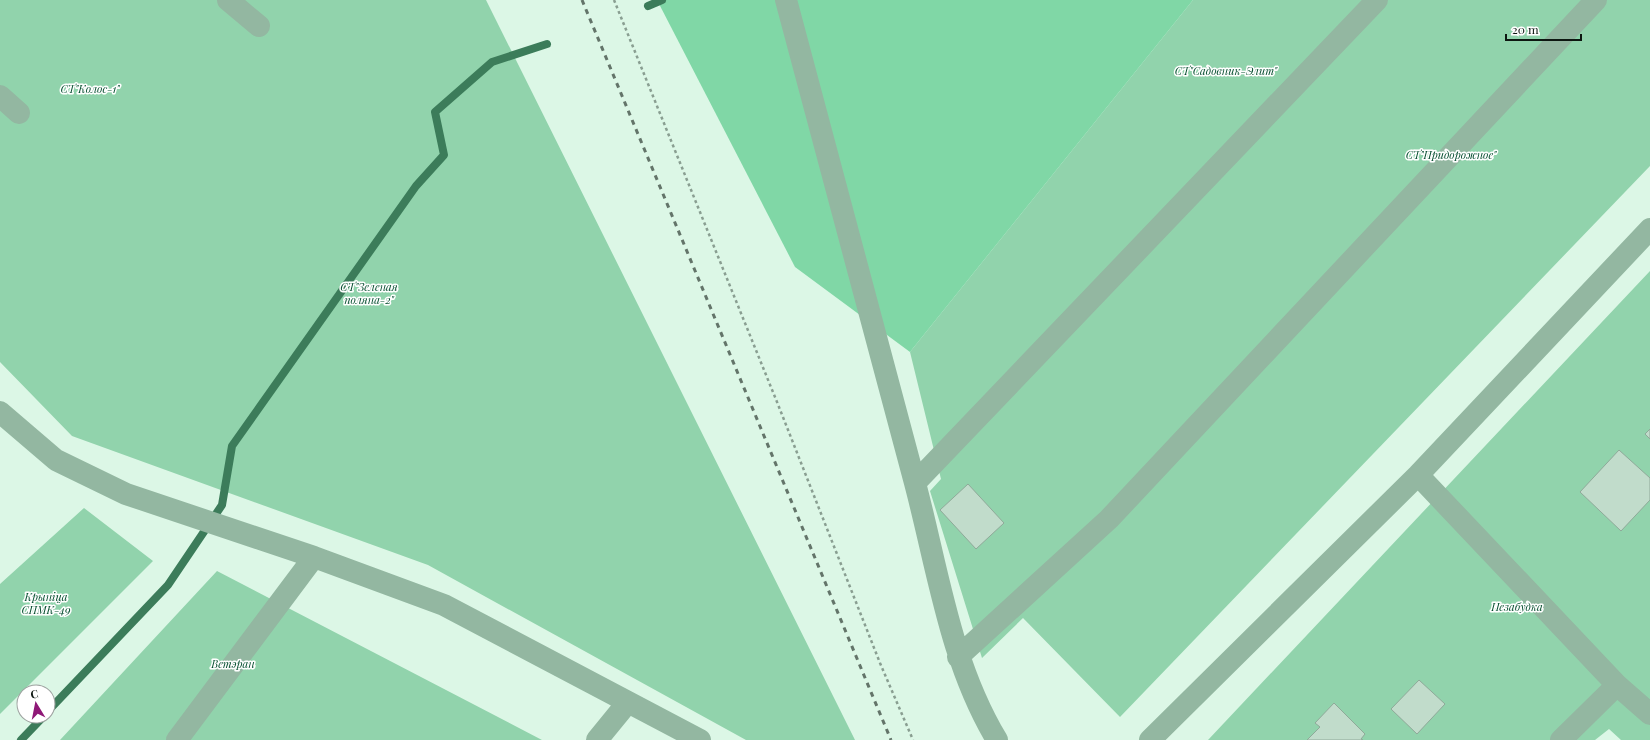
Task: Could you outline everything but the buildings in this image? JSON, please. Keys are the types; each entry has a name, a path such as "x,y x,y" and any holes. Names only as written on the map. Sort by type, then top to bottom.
{"street":[{"path":"228,0 259,26"},
{"path":"786,0 915,483 958,657 983,717 997,740"},
{"path":"915,483 1377,0"},
{"path":"958,657 1109,519 1596,0"},
{"path":"0,96 19,113"},
{"path":"1150,740 1418,475 1650,229"},
{"path":"0,412 56,460 126,494 314,557 444,605 700,740"},
{"path":"1418,475 1617,685 1650,714"},
{"path":"177,740 314,557"},
{"path":"1564,739 1617,685"},
{"path":"597,740 628,702"}],"path":[{"path":"614,0 778,402 880,663 913,740"}],"green space":[{"name":"СТ\"Зеленая поляна-2\"","path":"0,0 486,0 855,740 746,740 428,565 72,436 0,362"},
{"path":"657,0 1193,0 910,352 795,267"},
{"name":"СТ\"Придорожное\"","path":"1193,0 1650,0 1650,166 1120,717 1023,618 982,658 930,491 941,479 910,352"},
{"name":"Незабудка","path":"1650,271 1650,740 1621,740 1609,729 1595,740 1208,740"},
{"name":"Крыніца СПМК-49","path":"84,508 153,561 30,684 16,684 16,698 0,714 0,584"},
{"name":"Ветэран","path":"217,571 542,740 60,740"}],"waterway":[{"path":"648,6 662,0"},
{"path":"56,703 168,585 222,505 232,446 416,186 444,155 435,112 492,62 547,44"},
{"path":"21,740 36,724"}],"railway":[{"path":"582,0 891,740"}],"park label":[{"name":"СТ\"Садовник-Элит\"","path":"1226,71"},
{"name":"СТ\"Колос-1\"","path":"90,89"}]}
